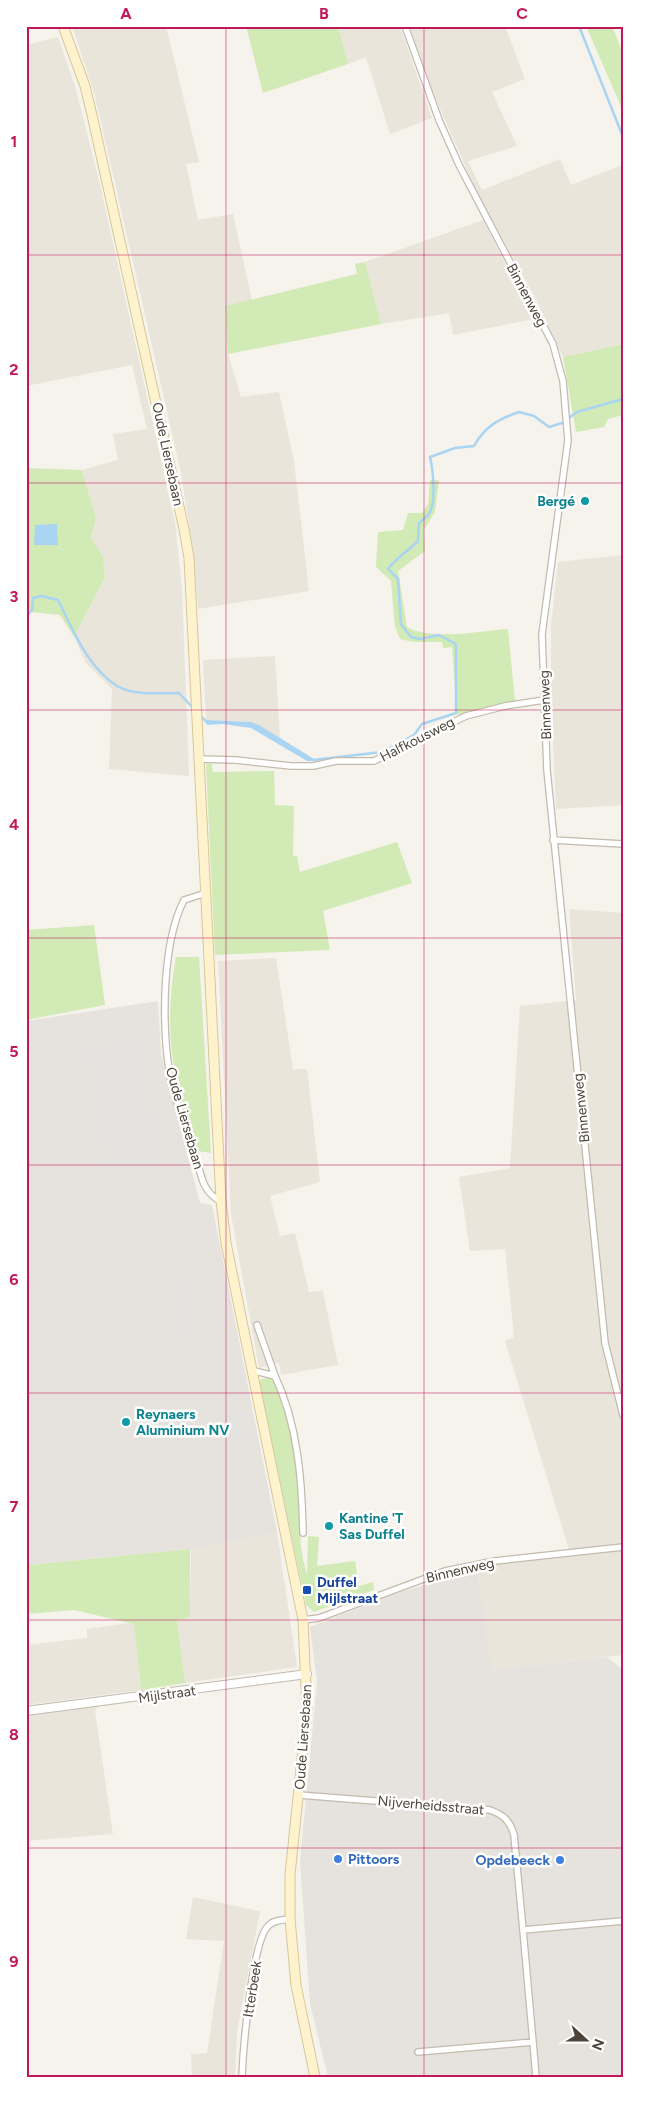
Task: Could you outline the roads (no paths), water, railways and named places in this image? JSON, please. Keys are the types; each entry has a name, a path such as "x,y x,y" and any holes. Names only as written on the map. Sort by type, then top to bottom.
{"main road":[{"name":"Oude Liersebaan","path":"63,26 85,86 189,558 221,1201 226,1243 303,1620 307,1674 307,1719 290,1875 290,1919 296,1984 315,2077"}],"street":[{"name":"Binnenweg","path":"405,26 439,120 463,173 553,344 563,381 568,440 542,634 544,700 553,840 605,1343 623,1415"},
{"name":"Halfkousweg","path":"199,759 236,760 291,766 313,766 336,761 374,761 466,716 505,706 544,700"},
{"path":"553,840 623,844"},
{"name":"Oude Liersebaan","path":"206,893 184,900 178,912 166,987 165,1026 169,1071 206,1191 221,1201"},
{"path":"257,1325 292,1426 301,1476 303,1533"},
{"path":"251,1370 275,1376"},
{"name":"Binnenweg","path":"303,1620 319,1618 445,1571 495,1561 623,1547"},
{"name":"Mijlstraat","path":"26,1711 307,1674"},
{"name":"Nijverheidsstraat","path":"299,1795 490,1810 499,1813 512,1826 536,2077"},
{"name":"Itterbeek","path":"242,2077 244,2039 260,1943 268,1925 273,1922 290,1919"},
{"path":"523,1930 623,1921"},
{"path":"418,2052 533,2042"}],"water":[{"path":"57,524 58,545 34,545 35,525"},
{"path":"206,720 251,722 259,725 315,761 307,761 251,728 223,724 207,725"}],"waterway":[{"path":"579,26 623,137"},
{"path":"313,760 382,752 414,735 422,724 456,713 456,644 439,635 420,639 411,637 401,624 398,579 388,569 418,541 419,523 431,510 434,487 430,457 455,448 474,446 483,433 493,424 519,412 534,416 549,427 562,423 577,412 623,399"},
{"path":"26,616 32,610 33,598 41,596 58,600 82,648 107,678 117,686 131,691 179,693 194,709"},
{"path":"199,715 208,723"}],"place":[{"name":"Bergé","path":"585,501"},
{"name":"Reynaers Aluminium NV","path":"126,1422"},
{"name":"Kantine 'T Sas Duffel","path":"329,1526"},
{"name":"Duffel Mijlstraat","path":"307,1590"},
{"name":"Pittoors","path":"338,1859"},
{"name":"Opdebeeck","path":"560,1860"}]}
